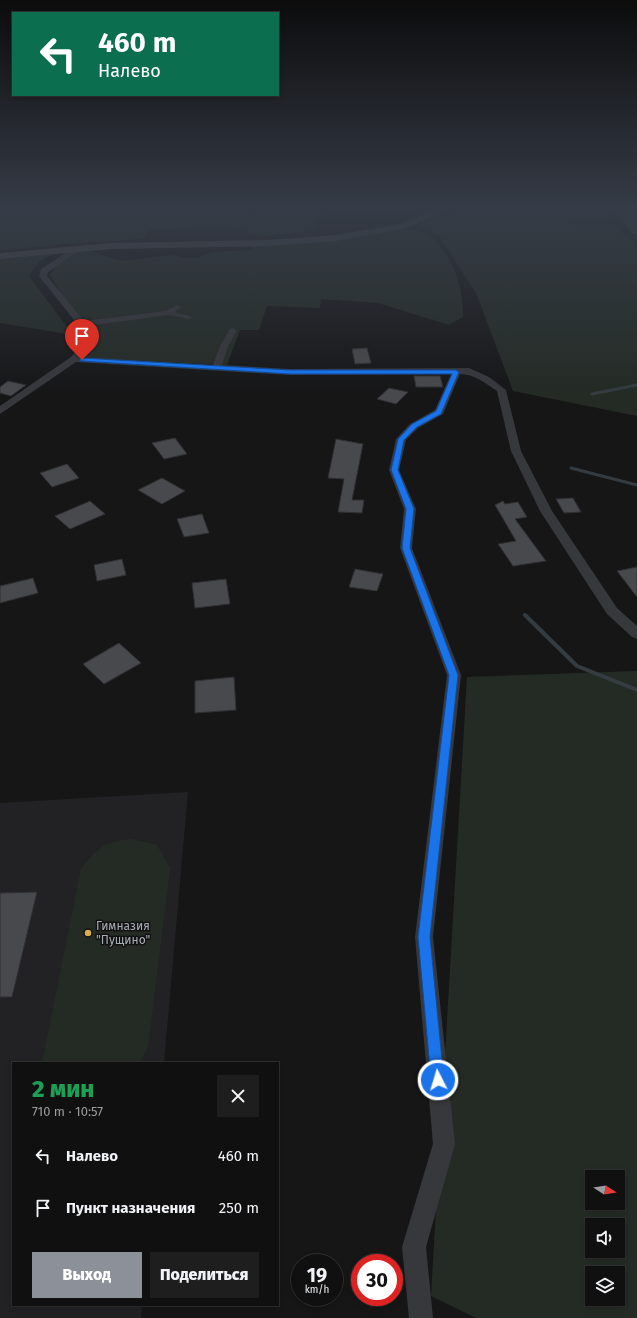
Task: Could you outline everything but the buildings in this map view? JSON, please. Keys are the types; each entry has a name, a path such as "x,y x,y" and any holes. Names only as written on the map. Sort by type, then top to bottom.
{"street":[{"path":"0,411 74,359 82,350 88,336 82,324 43,276 44,272"},
{"path":"168,313 177,307"},
{"path":"82,324 168,313 189,317"},
{"path":"216,368 224,346 233,331"},
{"path":"74,359 290,372 470,371 486,379 501,390 516,451 546,511 612,611 637,634"},
{"path":"421,1318 414,1247 444,1144 424,937 454,675 406,548 410,509 394,470 401,439 414,426 439,412 456,372"}],"shaded area":[{"path":"0,272 32,272 29,276 73,335 0,323"},
{"path":"52,272 455,272 462,297 463,317 449,325 378,303 321,299 320,308 267,306 259,330 240,330 227,365 76,358 87,336 50,275"},
{"path":"462,272 637,272 637,416 513,391 476,293"},
{"path":"637,671 637,1318 476,1318 431,1296 467,677"},
{"name":"Гимназия \"Пущино\"","path":"188,792 164,1062 12,1062 12,1306 142,1306 141,1318 0,1318 0,803"},
{"path":"131,839 157,845 170,868 148,1047 140,1062 42,1062 81,869 92,855 102,847 122,840"}],"waterway":[{"path":"592,394 637,385"},
{"path":"571,468 637,485"},
{"path":"525,615 577,666 637,690"}],"place":[{"name":"Гимназия \"Пущино\"","path":"88,933"}],"route":[{"path":"82,360 290,372 456,372 439,412 414,426 401,439 394,470 410,509 406,548 454,675 424,937 438,1080"}]}
